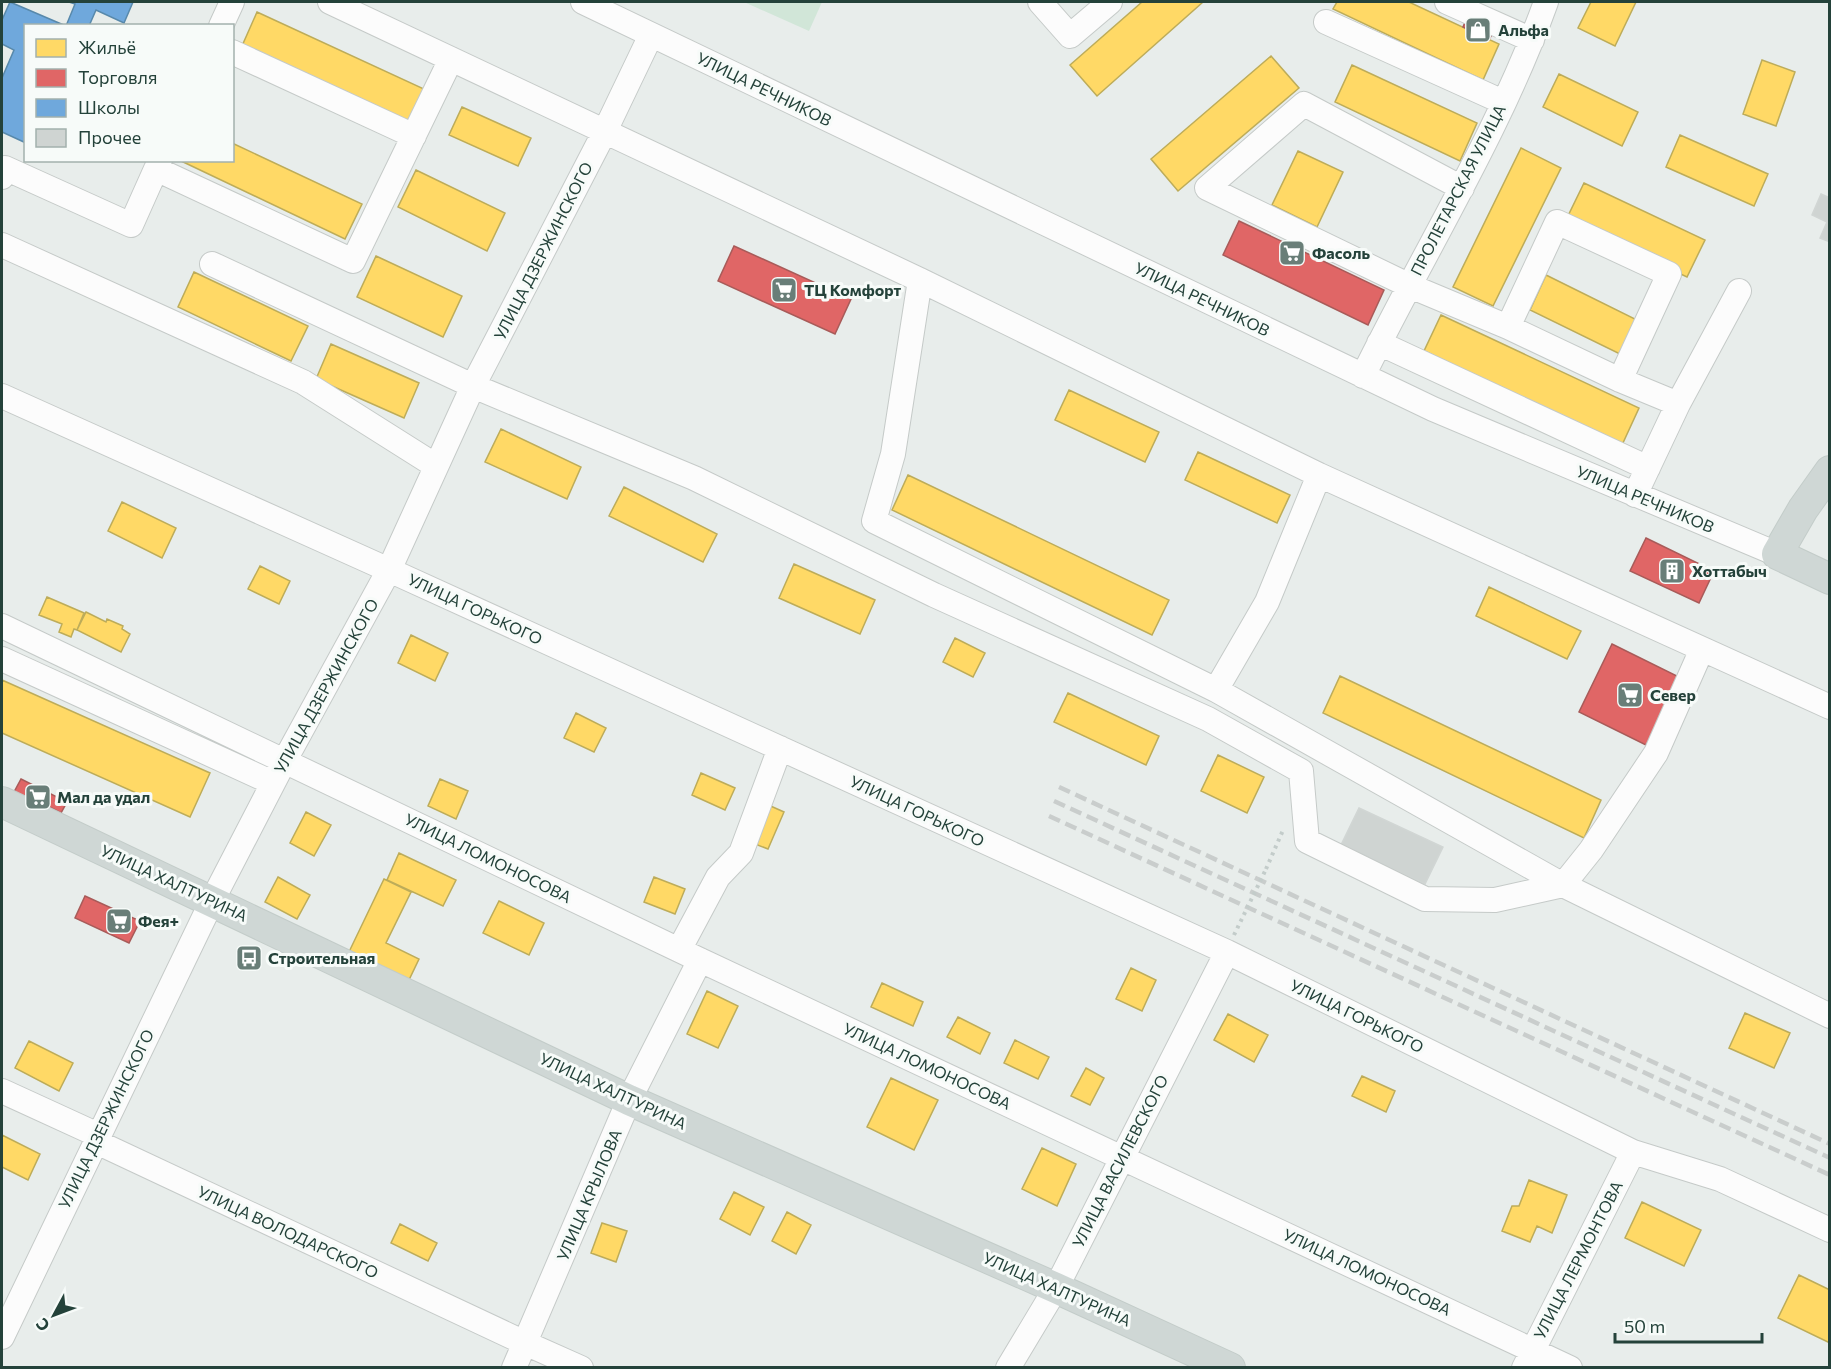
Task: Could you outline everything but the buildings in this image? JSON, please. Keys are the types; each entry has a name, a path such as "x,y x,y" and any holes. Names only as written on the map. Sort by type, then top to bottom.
{"main road":[{"path":"1777,554 1803,509 1828,478"},
{"name":"УЛИЦА РЕЧНИКОВ","path":"1777,554 1830,579"},
{"name":"УЛИЦА ХАЛТУРИНА","path":"2,802 629,1100 1056,1287 1230,1368"}],"street":[{"path":"222,24 232,2"},
{"path":"330,2 920,280 1319,475 1830,707"},
{"name":"УЛИЦА РЕЧНИКОВ","path":"583,2 1433,409 1777,554"},
{"path":"1040,2 1070,36 1110,2"},
{"path":"1447,2 1532,40"},
{"name":"ПРОЛЕТАРСКАЯ УЛИЦА","path":"1363,376 1462,188 1532,40 1546,2"},
{"path":"1326,22 1503,102"},
{"name":"УЛИЦА ДЗЕРЖИНСКОГО","path":"2,1337 212,901 285,760 389,570 473,386 605,131 651,35"},
{"path":"234,52 414,136"},
{"path":"2,177 5,168 131,225 158,165 353,261 451,59"},
{"path":"1462,188 1304,104 1207,188 1410,286 1508,327 1620,380 1678,404"},
{"path":"1508,327 1557,222 1669,274 1620,380"},
{"path":"2,245 303,382 436,466"},
{"path":"212,264 473,386 694,477 934,595 1208,719 1300,771 1307,841 1425,899 1495,900 1563,885 1591,850 1656,753 1702,649"},
{"path":"920,280 893,454 874,521 1216,690 1563,885 1830,1016"},
{"path":"1635,495 1678,404 1739,291"},
{"path":"1379,343 1648,468"},
{"name":"УЛИЦА ГОРЬКОГО","path":"2,396 780,748 1230,944 1633,1152 1720,1179 1830,1230"},
{"path":"1216,690 1267,602 1319,475"},
{"name":"УЛИЦА ЛОМОНОСОВА","path":"2,626 690,955 1123,1157 1528,1359 1570,1368"},
{"path":"2,659 273,783"},
{"name":"УЛИЦА КРЫЛОВА","path":"514,1368 690,955 718,877 741,853 780,748"},
{"name":"УЛИЦА ВАСИЛЕВСКОГО","path":"1008,1368 1056,1287 1230,944"},
{"name":"УЛИЦА ВОЛОДАРСКОГО","path":"2,1091 98,1135 103,1145 581,1368"},
{"name":"УЛИЦА ЛЕРМОНТОВА","path":"1528,1359 1633,1152"}],"path":[{"path":"1230,944 1286,825 1307,841"}],"green space":[{"path":"744,2 822,2 809,31"}],"railway":[{"path":"1059,787 1830,1144"},
{"path":"1054,801 1830,1158"},
{"path":"1049,816 1830,1175"}],"place":[{"name":"Альфа","path":"1478,30"},
{"name":"Фасоль","path":"1292,253"},
{"name":"ТЦ Комфорт","path":"784,290"},
{"name":"Хоттабыч","path":"1672,571"},
{"name":"Север","path":"1630,695"},
{"name":"Мал да удал","path":"38,797"},
{"name":"Фея+","path":"119,921"},
{"name":"Строительная","path":"249,958"}]}
